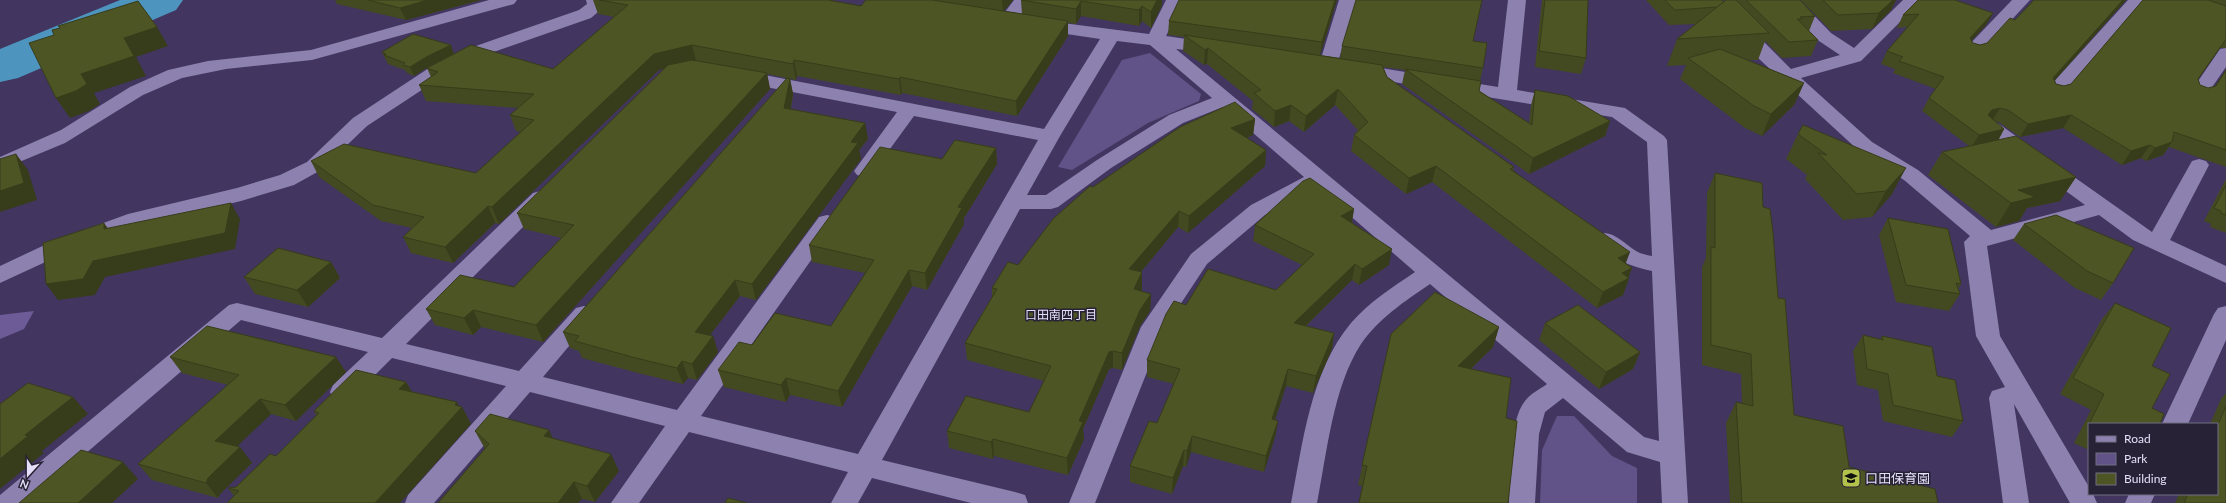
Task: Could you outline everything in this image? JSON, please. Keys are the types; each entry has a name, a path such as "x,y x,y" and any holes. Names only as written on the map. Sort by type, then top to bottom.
{"street":[{"path":"0,164 34,151 77,129 141,89 174,74 227,63 279,60 312,55 508,0"},
{"path":"0,275 59,247 136,219 241,194 287,180 314,166 360,122 439,70 479,51 585,14 596,6 595,0"},
{"path":"1023,0 1001,19 1111,36 1154,40 1233,51"},
{"path":"1154,40 1175,0"},
{"path":"1348,0 1320,64 1618,112 1657,140 1675,503"},
{"path":"1507,95 1517,0"},
{"path":"1712,0 1787,76 1865,146 1911,175 1986,238"},
{"path":"1789,0 1825,37 1854,57"},
{"path":"1887,0 1909,4"},
{"path":"1973,51 2021,0"},
{"path":"2056,91 2137,0"},
{"path":"1787,76 1854,57 1909,4"},
{"path":"844,503 1050,136 1111,36"},
{"path":"1154,40 1319,177 1636,445 1672,455"},
{"path":"2199,93 2226,53"},
{"path":"718,72 1050,136"},
{"path":"1388,75 1392,88 1405,97"},
{"path":"771,103 786,85"},
{"path":"1013,202 1051,202 1104,164 1176,119 1226,99"},
{"path":"854,185 909,109"},
{"path":"1992,128 2141,235 2226,275"},
{"path":"2158,243 2199,165"},
{"path":"1082,503 1152,327 1198,259 1258,210 1319,177"},
{"path":"326,409 552,186"},
{"path":"624,503 840,204"},
{"path":"2084,503 1988,336 1975,242 2102,207"},
{"path":"1585,226 1630,258 1664,267"},
{"path":"1304,503 1331,383 1352,339 1387,302 1431,272"},
{"path":"418,503 597,298"},
{"path":"9,503 237,311 1015,503"},
{"path":"2175,423 2226,314"},
{"path":"1522,503 1526,434 1534,407 1564,384"},
{"path":"2016,503 2001,398 2020,392"}],"green space":[{"path":"1150,53 1201,94 1199,101 1148,123 1072,170 1058,167 1122,60"},
{"path":"1557,416 1574,416 1612,456 1637,468 1637,503 1540,503 1542,450"}],"shaded area":[{"path":"34,311 24,329 0,339 0,315"}],"building":[{"path":"368,0 428,0 400,8"},
{"path":"599,0 828,0 861,6 866,0 932,0 1068,21 1016,101 900,77 899,79 794,60 793,64 692,45 654,54 492,207 488,206 445,247 403,237 424,217 373,205 311,161 344,144 476,173 534,120 510,115 534,94 419,85 438,72 427,68 471,45 553,69 628,5"},
{"path":"1021,0 1157,0 1151,12 1142,6 1139,10 1081,1 1076,9"},
{"path":"1179,0 1335,0 1322,42 1169,21"},
{"path":"1356,0 1482,0 1473,41 1487,43 1483,68 1342,46"},
{"path":"1545,0 1588,0 1586,58 1539,51"},
{"path":"1665,0 1722,0 1724,2 1717,7 1675,10"},
{"path":"1726,0 1736,0 1769,33 1677,39"},
{"path":"1746,0 1800,0 1815,16 1800,17 1802,19 1797,19 1818,40 1789,42"},
{"path":"1823,0 1893,0 1879,13 1838,15"},
{"path":"1918,0 1955,0 1993,13 1970,38 1973,43 1980,45 1987,43 2010,18 2015,20 2034,0 2123,0 2053,78 2056,84 2064,86 2071,84 2143,0 2208,0 2226,6 2226,39 2198,79 2200,85 2208,88 2216,86 2226,70 2226,150 2174,132 2172,142 2155,148 2150,145 2131,151 2071,115 2028,124 2008,110 2000,108 1992,110 1988,115 2004,129 1979,135 1929,98 1944,77 1899,61 1903,57 1887,51 1919,14 1903,15"},
{"path":"138,1 157,27 124,38 134,56 81,74 87,84 76,91 56,98 29,43 54,35 52,30 60,28 58,26"},
{"path":"413,34 451,45 410,67 403,65 405,63 384,55 386,54 382,52"},
{"path":"1184,35 1382,65 1387,77 1514,167 1510,169 1630,252 1618,258 1632,268 1622,273 1629,278 1603,292 1436,166 1409,178 1354,135 1368,122 1338,89 1306,116 1291,105 1275,111 1254,93 1261,90 1208,48 1205,50"},
{"path":"1720,49 1804,83 1771,114 1754,106 1688,58"},
{"path":"692,60 767,73 536,325 473,310 464,318 426,309 460,275 514,287 574,225 517,213 668,65"},
{"path":"1405,69 1481,81 1479,91 1532,125 1535,90 1568,96 1610,121 1533,158"},
{"path":"787,78 790,79 784,108 865,123 851,142 858,143 752,284 735,280 695,332 713,336 692,364 682,361 677,368 632,357 575,341 579,336 563,332"},
{"path":"1235,102 1255,119 1231,128 1266,150 1189,216 1179,211 1129,269 1142,272 1134,289 1151,294 1140,310 1122,353 1113,351 1109,352 1079,421 1083,422 1067,458 993,439 991,442 947,431 966,396 1029,412 1051,366 965,343 997,289 992,288 1008,262 1018,265 1053,219 1090,186 1093,187 1180,127"},
{"path":"1803,125 1906,168 1886,191 1857,194 1818,153 1827,155 1798,134"},
{"path":"2016,136 2076,177 2018,190 2035,197 2011,203 1942,152"},
{"path":"955,140 996,148 958,207 962,208 925,273 909,270 838,391 786,378 781,385 718,370 739,342 752,345 775,313 831,326 874,260 809,245 880,147 942,159"},
{"path":"16,154 24,183 0,191 0,159"},
{"path":"1715,173 1762,183 1763,207 1770,209 1778,298 1785,299 1794,415 1843,426 1849,467 1935,489 1938,503 1742,503 1736,402 1753,406 1751,354 1711,345 1711,247 1715,248"},
{"path":"1310,178 1354,209 1341,216 1392,249 1362,269 1355,264 1294,323 1334,333 1316,376 1288,369 1272,419 1278,421 1266,456 1192,436 1187,451 1184,450 1173,478 1130,466 1149,421 1157,423 1180,369 1147,360 1166,314 1174,301 1186,305 1208,269 1276,290 1314,254 1255,225 1303,181"},
{"path":"2226,185 2226,215 2214,208"},
{"path":"231,203 225,233 93,261 83,279 46,284 43,243 104,223 104,229"},
{"path":"2056,215 2134,248 2113,283 2087,271 2024,224"},
{"path":"1888,218 1948,229 1961,284 1956,283 1960,294 1906,285"},
{"path":"278,248 331,262 297,290 244,277"},
{"path":"1435,292 1499,327 1458,366 1511,378 1506,418 1517,421 1508,503 1359,503 1367,466 1362,465 1391,334"},
{"path":"2115,303 2171,328 2152,366 2170,374 2152,408 2164,414 2160,423 2090,423 2104,394 2073,378"},
{"path":"1578,305 1640,352 1606,372 1545,323"},
{"path":"207,326 336,357 285,405 260,399 215,441 240,447 208,478 206,483 138,464 239,375 170,357"},
{"path":"1863,335 1883,340 1882,336 1932,347 1937,376 1955,380 1963,421 1893,405 1888,374 1867,369"},
{"path":"356,370 406,382 399,389 457,402 455,405 462,407 375,503 227,503 239,491 228,488 236,487 270,454 276,456 319,413 314,411"},
{"path":"28,383 73,397 25,435 28,436 0,459 0,404"},
{"path":"2226,406 2226,503 2184,503 2188,495 2218,495 2218,425"},
{"path":"490,414 549,430 544,436 611,454 587,486 574,482 558,503 438,503 489,444 475,431"},
{"path":"81,450 123,462 78,503 19,503"},
{"path":"728,498 747,503 725,503"}],"waterway":[{"path":"0,67 160,0"}],"place":[{"name":"口田保育園","path":"1851,478"}],"district":[{"name":"口田南四丁目","path":"1061,315"}]}
